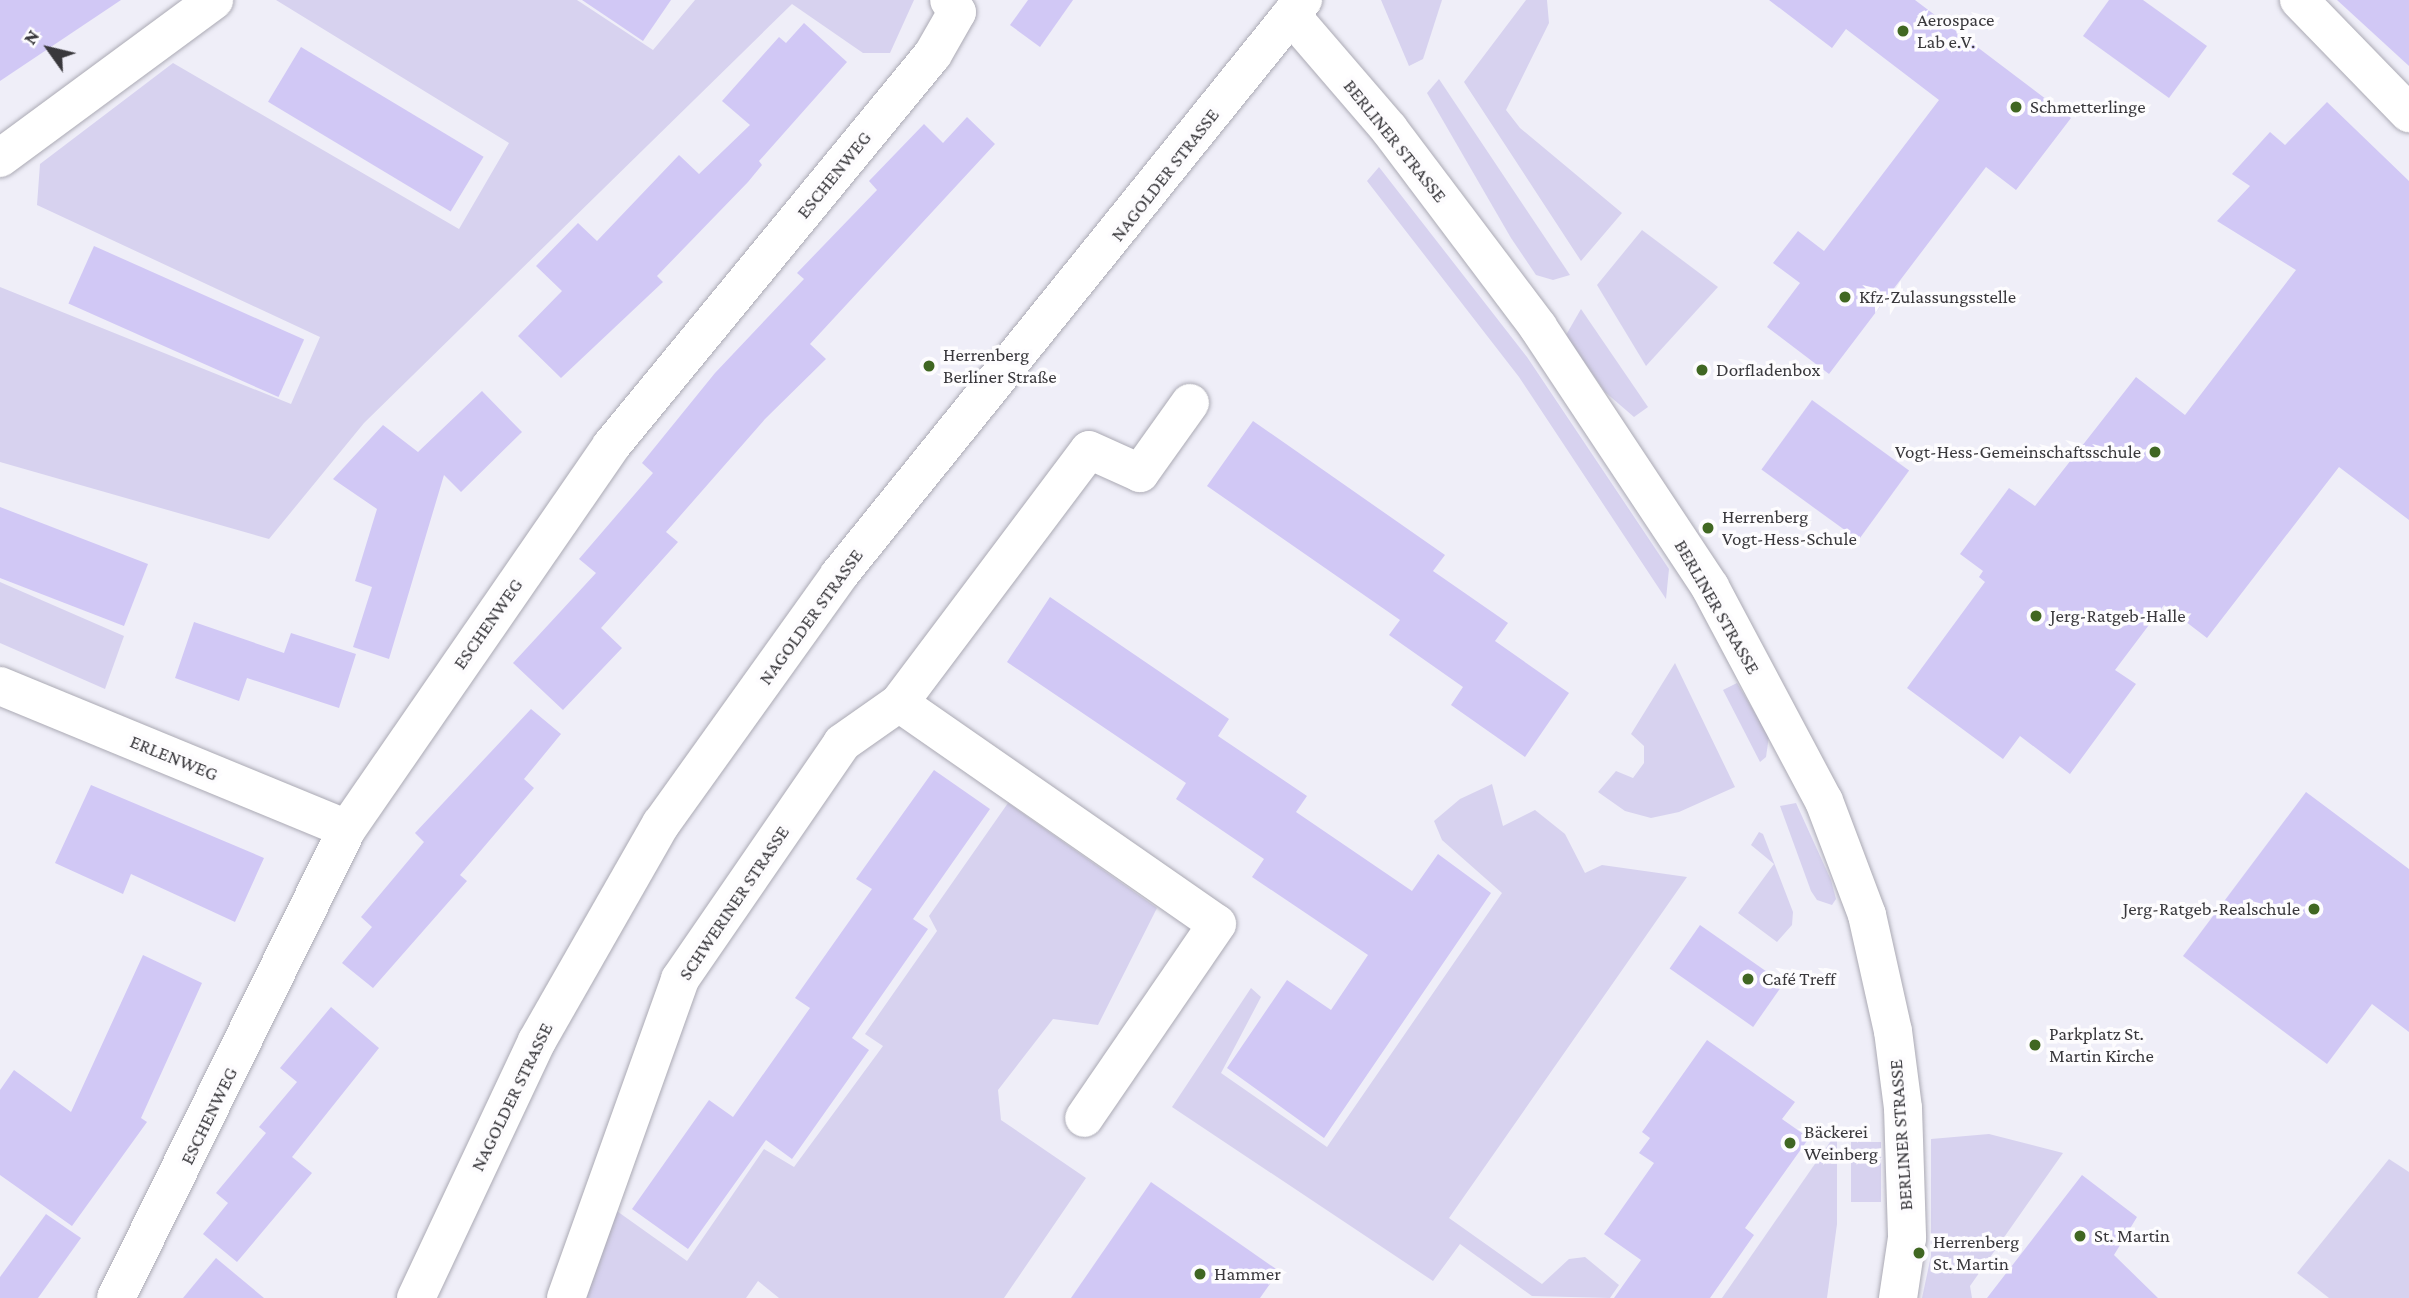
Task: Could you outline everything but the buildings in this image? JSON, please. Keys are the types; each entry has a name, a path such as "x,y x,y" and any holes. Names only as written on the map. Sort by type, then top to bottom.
{"street":[{"path":"0,158 214,0"},
{"path":"2299,0 2409,113"},
{"name":"ESCHENWEG","path":"116,1298 347,829 611,446 933,54 953,6"},
{"name":"NAGOLDER STRASSE","path":"416,1298 537,1041 660,824 839,575 1297,7"},
{"name":"BERLINER STRASSE","path":"1297,7 1538,327 1710,587 1824,801 1867,915 1893,1031 1903,1108 1907,1238 1898,1298"},
{"name":"SCHWERINER STRASSE","path":"566,1298 680,979 842,743 899,703 1089,450 1140,473 1190,403"},
{"name":"ERLENWEG","path":"0,686 347,829"},
{"path":"899,703 1217,924 1084,1118"}],"shaded area":[{"path":"276,0 577,0 653,50 695,0 914,0 890,53 863,53 792,4 364,423 269,539 0,462 0,287 291,404 320,337 37,205 40,164 173,63 459,229 509,143"},
{"path":"1381,0 1442,0 1423,59 1409,66"},
{"path":"1526,0 1547,0 1549,23 1506,110 1520,128 1622,213 1581,261 1464,82"},
{"path":"1439,79 1570,275 1553,280 1536,275 1511,238 1427,93"},
{"path":"1379,167 1527,357 1669,569 1666,599 1519,377 1367,181"},
{"path":"1642,230 1718,287 1646,366 1597,285"},
{"path":"1581,309 1648,407 1634,417 1605,392 1566,335"},
{"path":"0,582 124,636 105,689 0,643"},
{"path":"1675,663 1735,787 1679,812 1651,818 1625,811 1598,792 1616,771 1633,778 1644,763 1644,746 1631,734"},
{"path":"1737,683 1769,736 1766,757 1760,762 1723,690"},
{"path":"1492,784 1503,826 1535,810 1565,834 1585,873 1602,865 1687,877 1449,1218 1542,1284 1569,1259 1585,1257 1619,1285 1610,1298 1532,1296 1460,1244 1433,1281 1172,1107 1251,988 1261,997 1221,1073 1327,1147 1502,893 1442,840 1434,821 1460,799"},
{"path":"1008,803 1157,908 1098,1025 1053,1019 998,1090 1001,1120 1086,1178 1004,1298 779,1298 758,1281 746,1298 583,1298 614,1209 687,1261 764,1149 794,1167 883,1046 865,1034 937,931 929,916"},
{"path":"1796,803 1831,880 1836,899 1832,905 1817,900 1811,891 1780,806"},
{"path":"1759,832 1763,834 1793,912 1792,925 1777,942 1738,913 1774,864 1751,845"},
{"path":"1837,1132 1837,1224 1827,1298 1722,1298"},
{"path":"1989,1134 2063,1153 1970,1286 1972,1298 1922,1298 1931,1256 1931,1139"},
{"path":"1851,1142 1881,1142 1881,1202 1851,1202"},
{"path":"2389,1159 2409,1172 2409,1298 2329,1298 2297,1273"}],"place":[{"name":"Aerospace Lab e.V.","path":"1903,31"},
{"name":"Schmetterlinge","path":"2016,107"},
{"name":"Kfz-Zulassungsstelle","path":"1845,297"},
{"name":"Herrenberg Berliner Straße","path":"929,366"},
{"name":"Dorfladenbox","path":"1702,370"},
{"name":"Vogt-Hess-Gemeinschaftsschule","path":"2155,452"},
{"name":"Herrenberg Vogt-Hess-Schule","path":"1708,528"},
{"name":"Jerg-Ratgeb-Halle","path":"2036,616"},
{"name":"Jerg-Ratgeb-Realschule","path":"2314,909"},
{"name":"Café Treff","path":"1748,979"},
{"name":"Parkplatz St. Martin Kirche","path":"2035,1045"},
{"name":"Bäckerei Weinberg","path":"1790,1143"},
{"name":"St. Martin","path":"2080,1236"},
{"name":"Herrenberg St. Martin","path":"1919,1253"},
{"name":"Hammer","path":"1200,1274"}]}
